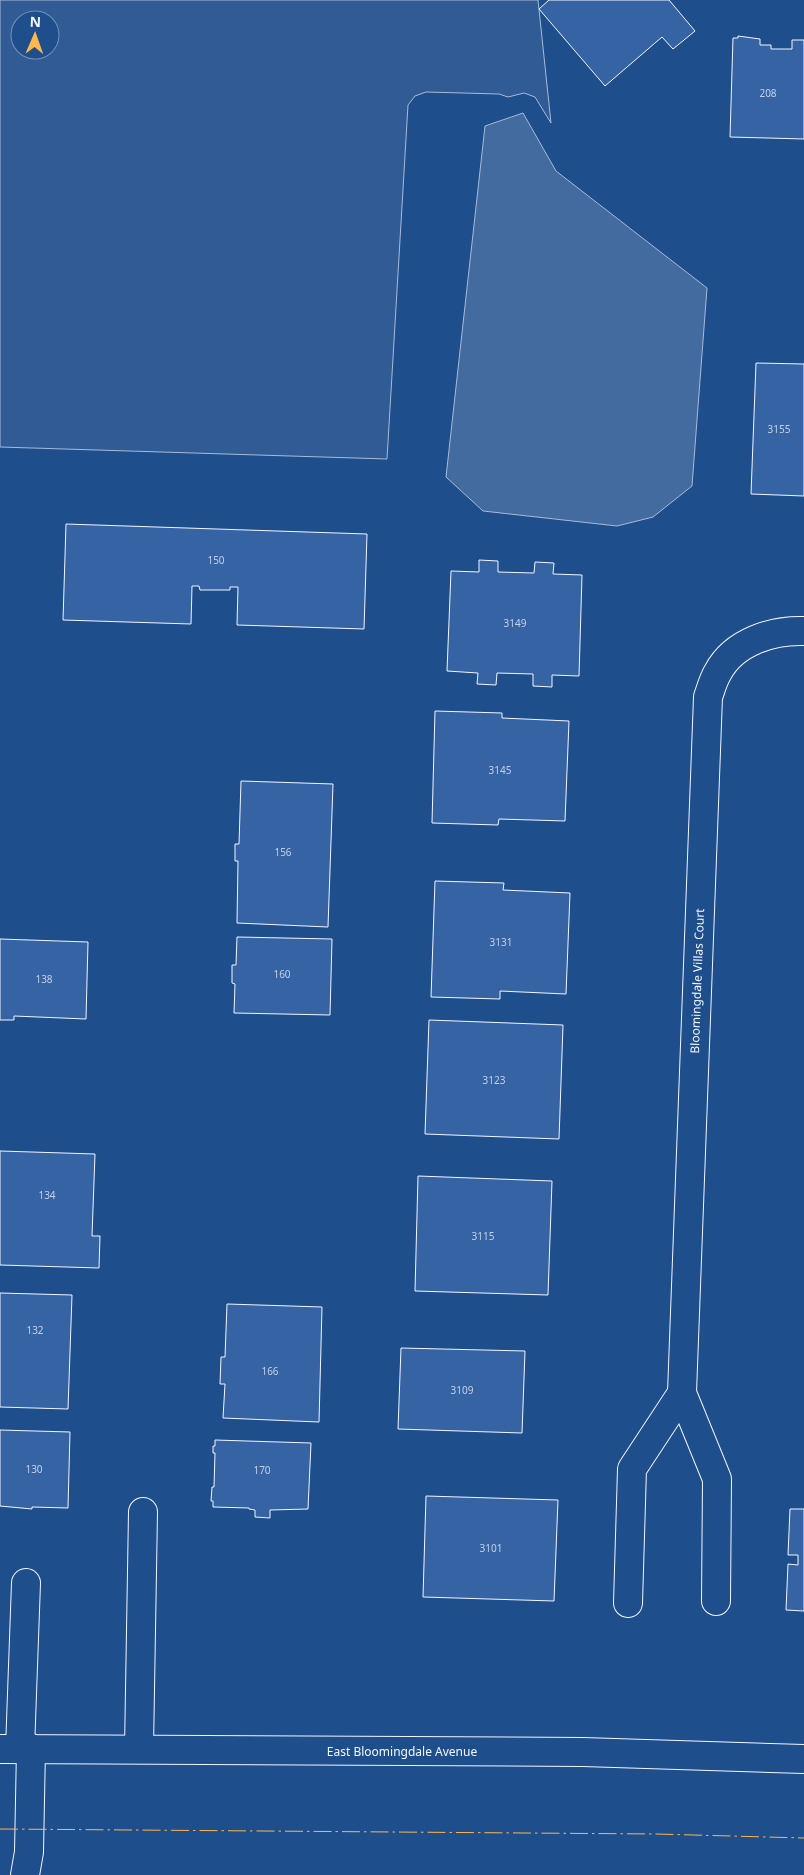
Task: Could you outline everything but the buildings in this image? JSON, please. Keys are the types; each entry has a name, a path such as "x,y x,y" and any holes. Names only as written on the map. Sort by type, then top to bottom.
{"street":[{"name":"Bloomingdale Villas Court","path":"682,1393 708,697 718,671 738,649 760,637 792,630 804,630"},
{"path":"682,1393 717,1479 716,1601"},
{"path":"628,1603 632,1469 682,1393"},
{"path":"138,1750 143,1512"},
{"path":"26,1583 17,1749 29,1852 26,1875"},
{"name":"East Bloomingdale Avenue","path":"17,1749 583,1752 804,1759"}],"shaded area":[{"path":"0,0 538,0 551,123 535,97 524,93 508,97 499,94 426,92 415,96 408,105 387,459 0,447"},
{"path":"523,113 556,171 707,288 692,486 653,517 617,526 483,511 446,477 485,126"}],"power":[{"path":"0,1829 656,1834 804,1838"}]}
